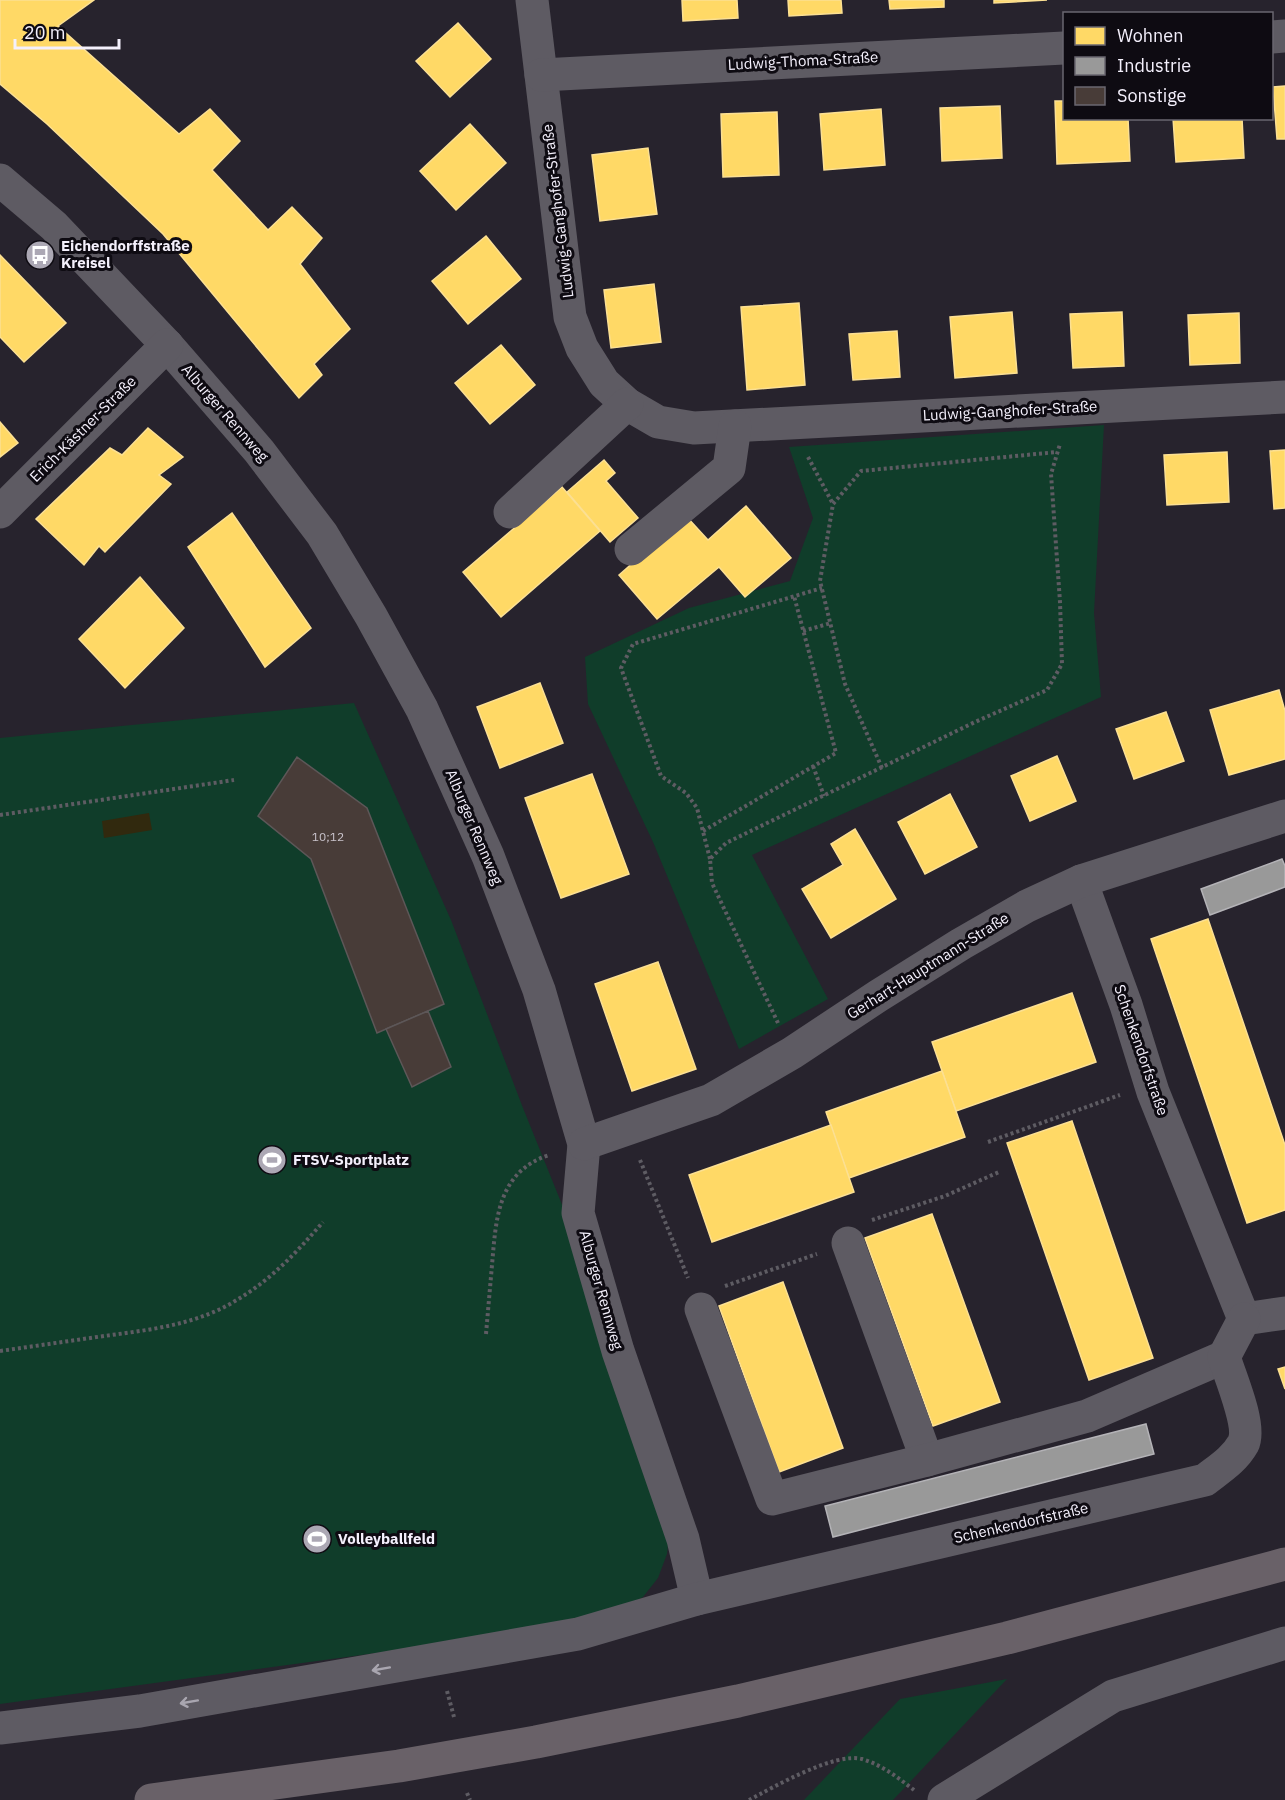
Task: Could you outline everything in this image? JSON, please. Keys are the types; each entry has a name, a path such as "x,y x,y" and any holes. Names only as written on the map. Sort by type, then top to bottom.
{"main road":[{"path":"151,1800 399,1766 536,1742 738,1701 1007,1638 1285,1564"}],"street":[{"name":"Ludwig-Ganghofer-Straße","path":"532,0 570,317 582,348 604,383 627,404 658,422 694,428 1285,397"},
{"name":"Ludwig-Thoma-Straße","path":"541,75 1063,48"},
{"name":"Alburger Rennweg","path":"0,180 54,226 167,345 259,451 322,534 371,616 422,709 488,856 539,990 584,1144 578,1213 618,1351 683,1539 697,1599"},
{"name":"Erich-Kästner-Straße","path":"0,512 167,345"},
{"path":"510,512 627,404"},
{"path":"631,549 729,468 735,426"},
{"name":"Gerhart-Hauptmann-Straße","path":"584,1144 711,1100 792,1053 961,944 1027,906 1081,881 1285,816"},
{"name":"Schenkendorfstraße","path":"1081,881 1126,1005 1151,1084 1244,1319"},
{"path":"848,1243 927,1460"},
{"path":"701,1309 772,1499 1087,1416 1224,1357 1244,1319 1285,1313"},
{"name":"Schenkendorfstraße","path":"697,1599 1205,1480 1233,1458 1245,1441 1244,1420 1224,1357"},
{"path":"0,1728 140,1711 578,1634 697,1599"},
{"path":"932,1797 1113,1696 1285,1642"}],"path":[{"path":"710,859 726,843 975,722 1047,690 1062,664 1051,474 1063,431 1078,408"},
{"path":"789,423 833,504"},
{"path":"882,768 845,684 820,581 833,504 861,471 1057,452"},
{"path":"792,1053 712,884 710,859 697,808 686,793 661,776 621,668 633,644 822,588"},
{"path":"703,831 836,753 794,596"},
{"path":"803,631 831,623"},
{"path":"813,766 824,796"},
{"path":"0,815 234,780"},
{"path":"988,1142 1151,1084"},
{"path":"627,1129 701,1309"},
{"path":"486,1334 495,1224 499,1206 508,1187 526,1167 542,1158 584,1144"},
{"path":"0,1352 163,1328 198,1317 234,1302 262,1284 292,1257 323,1222"},
{"path":"749,1800 801,1773 832,1762 859,1758 886,1769 932,1797"},
{"path":"467,1793 470,1800"}],"green space":[{"path":"1104,425 1094,613 1101,697 752,855 828,999 739,1049 653,842 588,704 585,657 689,608 790,581 813,518 789,447"},
{"name":"FTSV-Sportplatz","path":"354,703 451,920 565,1212 669,1535 667,1554 658,1578 643,1597 622,1609 502,1636 0,1704 0,738"},
{"path":"1007,1679 893,1800 804,1800 900,1699"}],"sand":[{"path":"149,813 152,830 104,838 102,821"}],"building: Wohnen":[{"path":"0,0 94,0 58,26 179,134 210,109 240,141 212,170 268,230 292,207 322,238 300,264 350,329 314,364 322,375 299,398 163,234 47,124 0,84"},
{"path":"682,0 737,0 738,18 683,21"},
{"path":"788,0 841,0 842,13 789,16"},
{"path":"889,0 944,0 944,7 890,9"},
{"path":"994,0 1047,0 994,3"},
{"path":"458,23 491,59 450,97 416,61"},
{"path":"1285,86 1285,139 1277,139 1273,87"},
{"path":"1055,101 1063,101 1063,120 1128,120 1130,161 1057,164"},
{"path":"1000,106 1002,158 942,161 940,108"},
{"path":"881,109 885,165 824,170 820,114"},
{"path":"777,112 779,175 723,177 721,114"},
{"path":"1173,120 1242,120 1244,158 1176,162"},
{"path":"470,124 506,163 456,210 420,171"},
{"path":"648,148 657,214 600,221 592,155"},
{"path":"486,236 521,279 468,324 432,281"},
{"path":"0,255 66,323 24,362 0,337"},
{"path":"654,284 661,342 611,348 604,290"},
{"path":"799,303 805,385 747,390 741,307"},
{"path":"1012,312 1017,373 955,378 950,317"},
{"path":"1122,312 1124,366 1073,368 1070,314"},
{"path":"1239,313 1240,363 1190,365 1188,315"},
{"path":"897,331 900,377 853,380 849,334"},
{"path":"501,345 535,385 490,424 455,383"},
{"path":"0,422 18,443 0,457"},
{"path":"148,428 183,457 159,475 171,484 105,552 99,546 84,565 36,519 110,448 122,455"},
{"path":"1285,450 1285,508 1274,509 1270,451"},
{"path":"1227,452 1229,502 1167,505 1164,455"},
{"path":"604,460 615,473 606,481 638,518 610,542 567,492"},
{"path":"562,487 600,531 501,617 463,572"},
{"path":"746,506 791,558 745,597 719,567 657,619 619,575 686,516 708,540"},
{"path":"232,513 311,628 265,667 188,547"},
{"path":"140,577 184,628 125,688 79,639"},
{"path":"540,683 563,743 500,768 477,707"},
{"path":"1279,690 1285,711 1285,759 1229,775 1210,710"},
{"path":"1166,712 1184,761 1134,779 1116,729"},
{"path":"1057,756 1076,801 1030,821 1011,776"},
{"path":"592,774 629,874 561,898 525,798"},
{"path":"950,794 977,847 925,874 898,822"},
{"path":"855,829 896,899 831,938 802,889 843,865 831,844"},
{"path":"1208,919 1285,1145 1285,1210 1247,1223 1151,939"},
{"path":"658,962 696,1069 632,1091 595,984"},
{"path":"1072,993 1096,1062 956,1111 932,1042"},
{"path":"942,1071 965,1137 849,1178 826,1112"},
{"path":"1072,1121 1153,1358 1089,1380 1007,1143"},
{"path":"831,1125 854,1192 712,1242 689,1175"},
{"path":"932,1214 1000,1402 933,1426 865,1238"},
{"path":"783,1282 843,1448 779,1472 719,1306"},
{"path":"1285,1367 1285,1389 1278,1369"}],"building: Industrie":[{"path":"1282,859 1285,866 1285,887 1210,915 1201,889"},
{"path":"1146,1424 1154,1454 833,1537 825,1506"}],"building: Sonstige":[{"path":"297,757 367,808 444,1004 377,1033 311,859 258,816"},
{"path":"428,1011 451,1067 412,1087 386,1029"}],"place":[{"name":"Eichendorffstraße Kreisel","path":"40,255"},
{"name":"FTSV-Sportplatz","path":"272,1160"},
{"name":"Volleyballfeld","path":"317,1539"}]}
